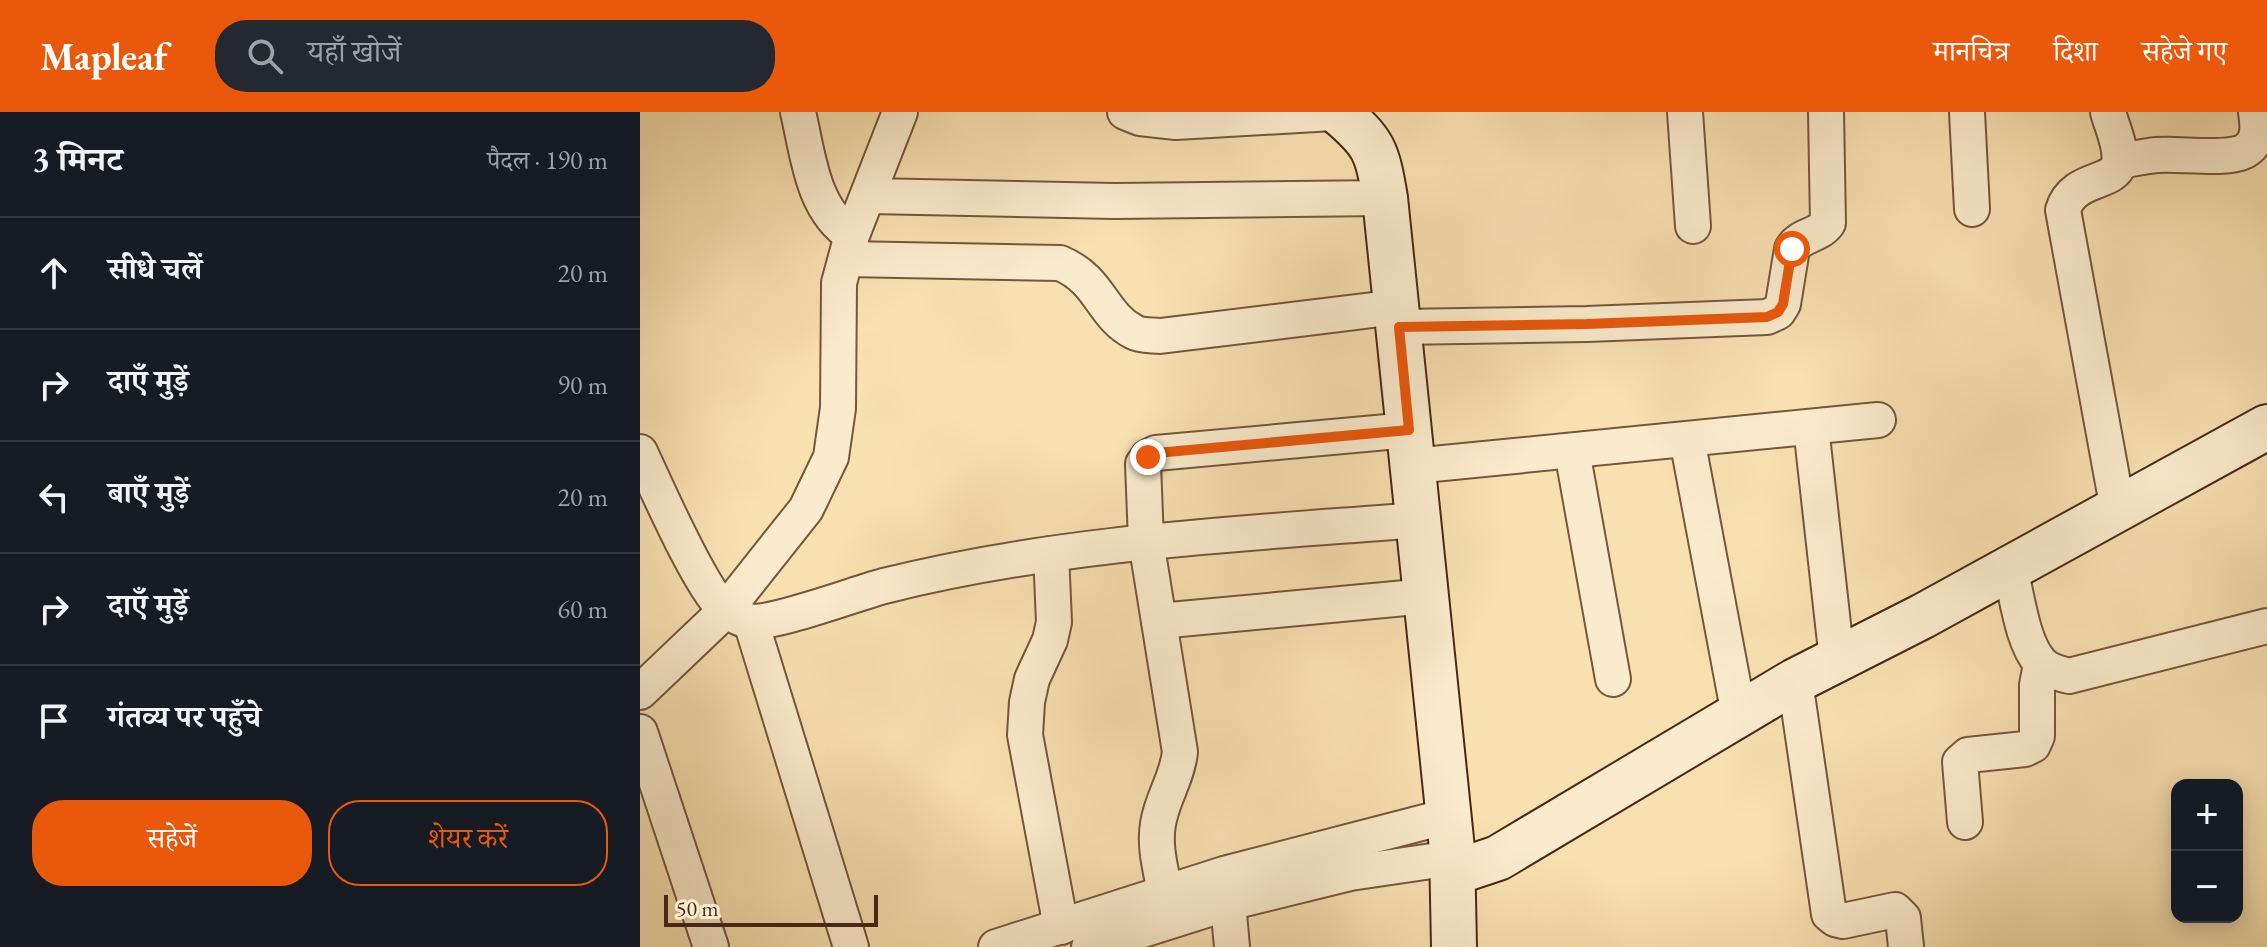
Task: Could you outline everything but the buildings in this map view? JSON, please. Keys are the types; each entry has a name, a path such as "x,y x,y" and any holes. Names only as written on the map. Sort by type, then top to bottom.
{"street":[{"path":"798,112 820,196 849,247"},
{"path":"640,692 738,616 806,509 831,457 838,408 839,283 849,247 900,112"},
{"path":"1125,112 1140,118 1176,122 1342,112 1364,134 1379,162 1398,317 1451,846 1454,947"},
{"path":"1685,112 1693,226"},
{"path":"849,247 1060,263 1076,270 1090,282 1114,317 1136,333 1160,336 1398,317 1587,324 1767,317 1778,312 1783,304 1796,241 1823,230 1828,223 1826,112"},
{"path":"1967,112 1972,209"},
{"path":"2108,112 2120,161 2117,169 2109,176 2077,188 2067,199 2063,210 2118,510"},
{"path":"2120,161 2157,155 2230,155 2245,151 2256,141 2259,128 2256,112"},
{"path":"869,196 1115,201 1385,198"},
{"path":"1165,893 1157,846 1158,822 1177,773 1180,752 1146,541 1143,464 1148,457 1156,453 1411,448 1572,451 1878,420"},
{"path":"1811,427 1837,660"},
{"path":"996,947 1224,874 1451,846 1498,858 1795,681 2010,569 2267,427"},
{"path":"1687,439 1739,715"},
{"path":"1572,451 1613,679"},
{"path":"640,452 704,583 738,616 851,947"},
{"path":"738,616 778,618 869,590 954,569 1051,554 1146,541 1419,520"},
{"path":"1051,554 1054,622 1050,640 1032,679 1025,735 1061,927"},
{"path":"2010,569 2030,648 2041,664 2069,676 2267,626"},
{"path":"1159,621 1427,596"},
{"path":"1965,822 1960,762 1968,755 2025,749 2033,745 2037,736 2037,685 2041,664"},
{"path":"1795,681 1829,914 1843,921 1895,910 1903,918 1906,947"},
{"path":"640,732 711,947"},
{"path":"1089,947 1228,903 1451,846"},
{"path":"1228,903 1232,947"}],"route":[{"path":"1148,457 1156,453 1409,430 1399,327 1767,317 1778,312 1783,304 1792,249"}]}
